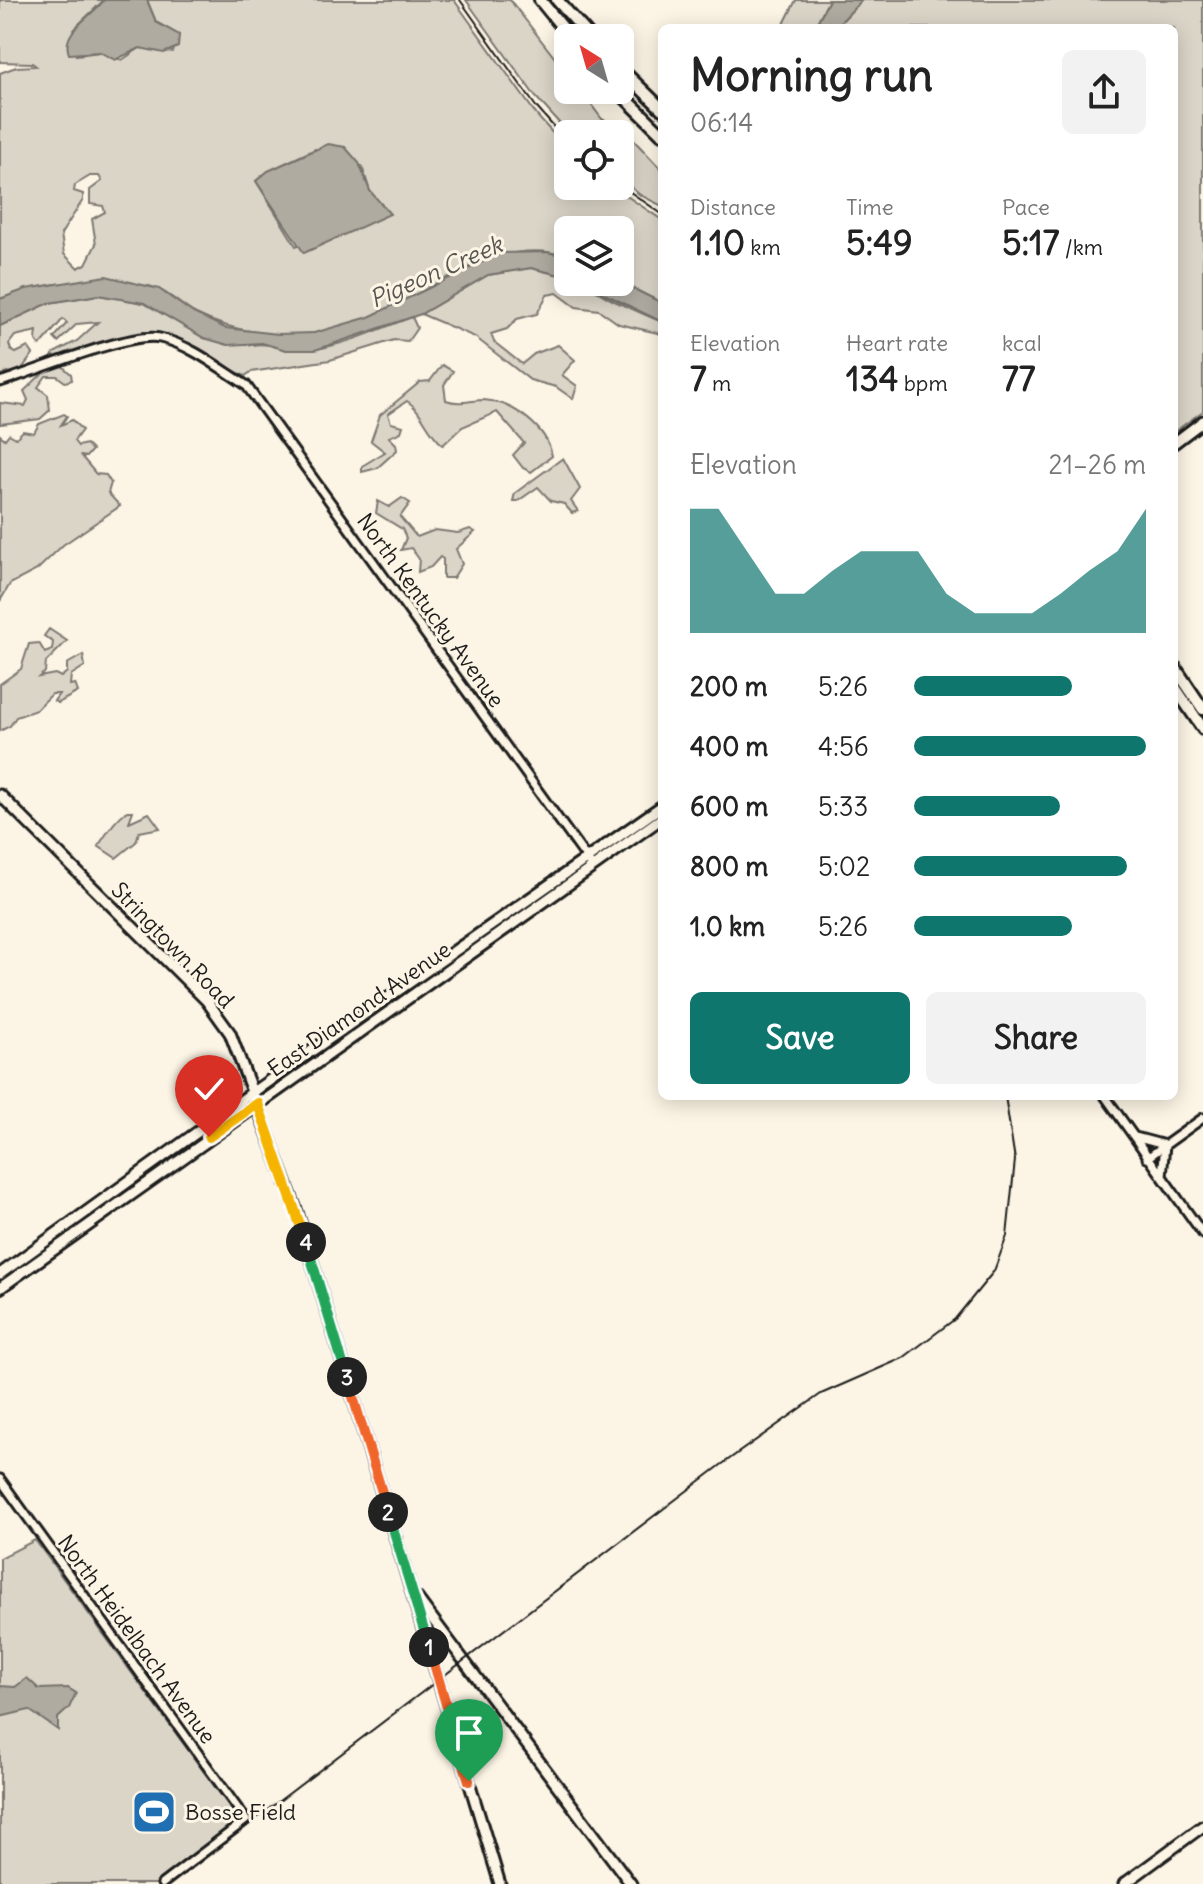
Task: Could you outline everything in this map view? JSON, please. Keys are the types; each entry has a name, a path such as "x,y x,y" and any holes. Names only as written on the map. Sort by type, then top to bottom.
{"highway":[{"path":"540,0 560,24"},
{"path":"557,0 578,24"},
{"path":"634,82 658,105"},
{"path":"631,104 658,130"},
{"path":"1178,672 1203,709"},
{"path":"1178,694 1203,729"}],"main road":[{"path":"1178,440 1203,421"},
{"name":"Stringtown Road","path":"0,795 217,1011 230,1033 297,1212 500,1884"},
{"name":"East Diamond Avenue","path":"0,1288 590,862 658,809"},
{"name":"East Diamond Avenue","path":"0,1274 253,1092 590,862 658,820"},
{"path":"412,1592 631,1884"},
{"path":"1124,1884 1203,1826"}],"street":[{"name":"North Kentucky Avenue","path":"0,382 150,337 170,341 236,378 256,398 590,862"},
{"path":"1108,1100 1203,1234"},
{"path":"1147,1158 1203,1118"},
{"path":"1130,1134 1147,1143 1165,1145"},
{"path":"1162,1179 1165,1145"},
{"name":"North Heidelbach Avenue","path":"0,1479 246,1820 162,1884"}],"shaded area":[{"path":"0,0 104,0 77,26 76,55 100,52 122,60 140,48 173,52 179,35 156,22 147,0 454,0 554,135 554,200 633,200 658,217 658,301 634,289 634,216 554,216 554,254 536,251 505,255 473,265 379,313 347,326 315,333 269,333 224,325 196,314 149,286 73,282 38,287 0,299 0,73 16,67 36,66 32,63 0,62","holes":["315,149 362,166 370,191 384,210 296,246 256,181 268,171","90,176 99,176 102,181 90,190 90,204 103,206 105,212 92,219 96,244 86,264 78,268 64,254 61,234 83,200 83,194 74,191 75,185"]},
{"path":"104,0 147,0 156,22 179,35 178,47 164,53 140,48 115,60 100,52 69,54 67,46 73,31"},
{"path":"466,0 510,0 554,57 554,104 591,104 604,120 556,120 535,96"},
{"path":"796,0 829,0 816,24 784,24"},
{"path":"829,0 862,0 839,24 816,24"},
{"path":"862,0 1203,0 1203,411 1178,429 1178,24 839,24"},
{"path":"634,140 658,166 658,204 634,190"},
{"path":"328,144 345,147 359,163 370,191 390,214 304,253 256,181 268,171"},
{"path":"501,253 554,254 554,274 531,268 488,275 421,314 315,350 286,350 262,343 228,345 204,338 144,303 98,295 49,303 0,326 0,299 26,289 106,276 159,289 193,313 225,328 278,334 314,333 369,317"},
{"path":"531,268 554,274 554,294 547,295 537,314 517,319 507,329 491,334 494,342 522,364 534,354 558,345 575,360 562,375 577,386 573,399 556,387 530,380 475,337 421,314 488,275"},
{"path":"634,289 658,301 658,320 609,296 634,296"},
{"path":"98,295 144,303 204,338 300,350 352,340 412,317 417,328 408,341 394,340 330,360 251,372 245,376 156,333 135,335 59,363 71,374 72,380 65,382 57,376 46,376 38,387 48,395 50,410 40,419 0,424 0,403 25,406 28,400 24,391 45,371 54,353 77,341 98,322 77,324 58,342 54,338 67,323 63,319 40,346 36,340 37,331 15,336 9,344 11,350 16,353 28,347 33,354 18,374 8,372 0,376 0,326 49,303"},
{"path":"561,296 605,296 658,320 658,333 619,324 599,310 576,307"},
{"path":"442,365 453,371 444,385 446,400 484,400 517,411 543,435 552,456 531,472 523,468 513,455 524,443 497,412 462,427 443,445 407,401 388,414 391,423 403,426 401,432 389,437 397,450 377,468 362,472 362,466 385,452 371,441 380,415 420,382 430,381"},
{"path":"64,414 67,416 61,425 72,420 82,430 74,441 78,446 86,444 92,450 86,457 81,456 96,474 106,475 111,483 108,493 120,506 63,545 37,570 10,584 0,601 0,435 5,439 9,434 16,438 23,431 34,433 39,424"},
{"path":"563,458 580,489 571,501 578,511 572,513 564,504 551,501 538,487 518,501 513,501 515,493"},
{"path":"402,498 410,503 400,517 417,537 435,530 458,533 470,529 475,532 456,549 462,564 453,578 443,578 443,559 440,557 431,567 418,572 419,559 411,548 401,550 406,538 402,529 376,513 378,501 389,507"},
{"path":"49,629 67,641 46,662 45,672 39,677 55,674 61,677 67,672 67,664 83,655 85,666 71,675 70,685 75,684 78,692 58,703 54,701 59,694 52,694 36,710 16,717 10,726 0,731 0,684 21,669 29,644 39,643 45,653 52,650 53,642 44,636"},
{"path":"127,811 133,811 129,822 149,813 160,828 139,832 136,842 116,858 98,846"},
{"path":"35,1540 236,1816 232,1827 157,1884 0,1884 0,1558"},
{"path":"27,1678 39,1689 68,1688 76,1693 69,1708 58,1718 58,1730 29,1710 0,1717 0,1686 15,1687"}],"railway":[{"path":"460,0 554,127"},
{"path":"634,195 658,211"},
{"path":"170,1884 721,1465 821,1394 903,1358 955,1319 994,1271 1007,1236 1015,1160 1006,1100"}],"place":[{"name":"Bosse Field","path":"154,1812"}],"route":[{"path":"209,1137 258,1103 297,1212 469,1781"}],"water label":[{"name":"Pigeon Creek","path":"436,272"}]}
